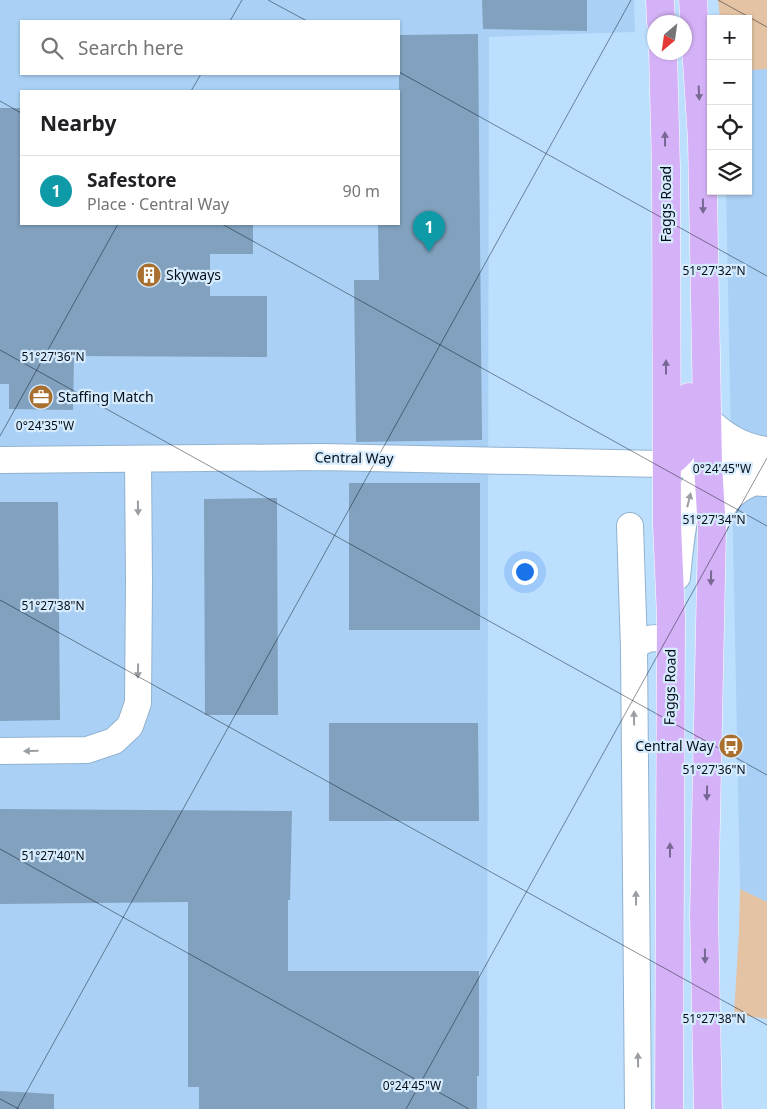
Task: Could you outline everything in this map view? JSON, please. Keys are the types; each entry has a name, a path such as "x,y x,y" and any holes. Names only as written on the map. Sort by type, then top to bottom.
{"main road":[{"path":"660,0 661,15"},
{"path":"693,0 702,140 708,465 712,530 704,914 708,1109"},
{"name":"Faggs Road","path":"663,60 666,177 666,416 676,456 667,525 671,628 669,1109"},
{"path":"676,456 688,432 690,367 704,284"}],"street":[{"path":"707,419 720,432 734,441 751,448 767,450"},
{"name":"Central Way","path":"0,460 676,456 708,465"},
{"path":"634,648 642,640 671,628 688,498 695,481 708,465 722,460 767,457"},
{"path":"0,751 87,750 114,741 130,726 138,703 138,460"},
{"path":"708,465 736,480 759,483"},
{"path":"712,530 724,504 736,490 759,483"},
{"path":"630,526 634,648 638,1109"}],"shaded area":[{"path":"0,0 634,0 635,32 489,37 487,1109 0,1109"},
{"path":"718,0 767,0 767,69 752,70 752,15 720,15"},
{"path":"767,69 767,902 740,889 726,195 752,195 752,70"},
{"path":"740,889 767,902 767,1019 734,1014"}],"building":[{"path":"482,0 587,0 587,31 483,29"},
{"path":"478,34 482,440 356,442 354,280 379,280 378,225 400,225 400,35"},
{"path":"0,108 20,108 20,225 253,225 253,254 210,254 210,296 267,296 267,357 74,356 73,410 9,409 9,384 0,384"},
{"path":"349,483 480,483 480,630 349,630"},
{"path":"277,498 278,715 205,715 204,499"},
{"path":"0,502 58,502 60,720 0,721"},
{"path":"329,723 478,723 479,821 329,821"},
{"path":"0,809 292,811 290,900 288,900 288,971 479,971 479,1076 477,1076 477,1109 199,1109 199,1087 188,1087 188,902 0,904"},
{"path":"0,1091 54,1094 54,1109 0,1109"}],"place":[{"name":"Safestore","path":"429,252"},
{"name":"Skyways","path":"149,275"},
{"name":"Staffing Match","path":"41,397"},
{"name":"Central Way","path":"731,746"}]}
